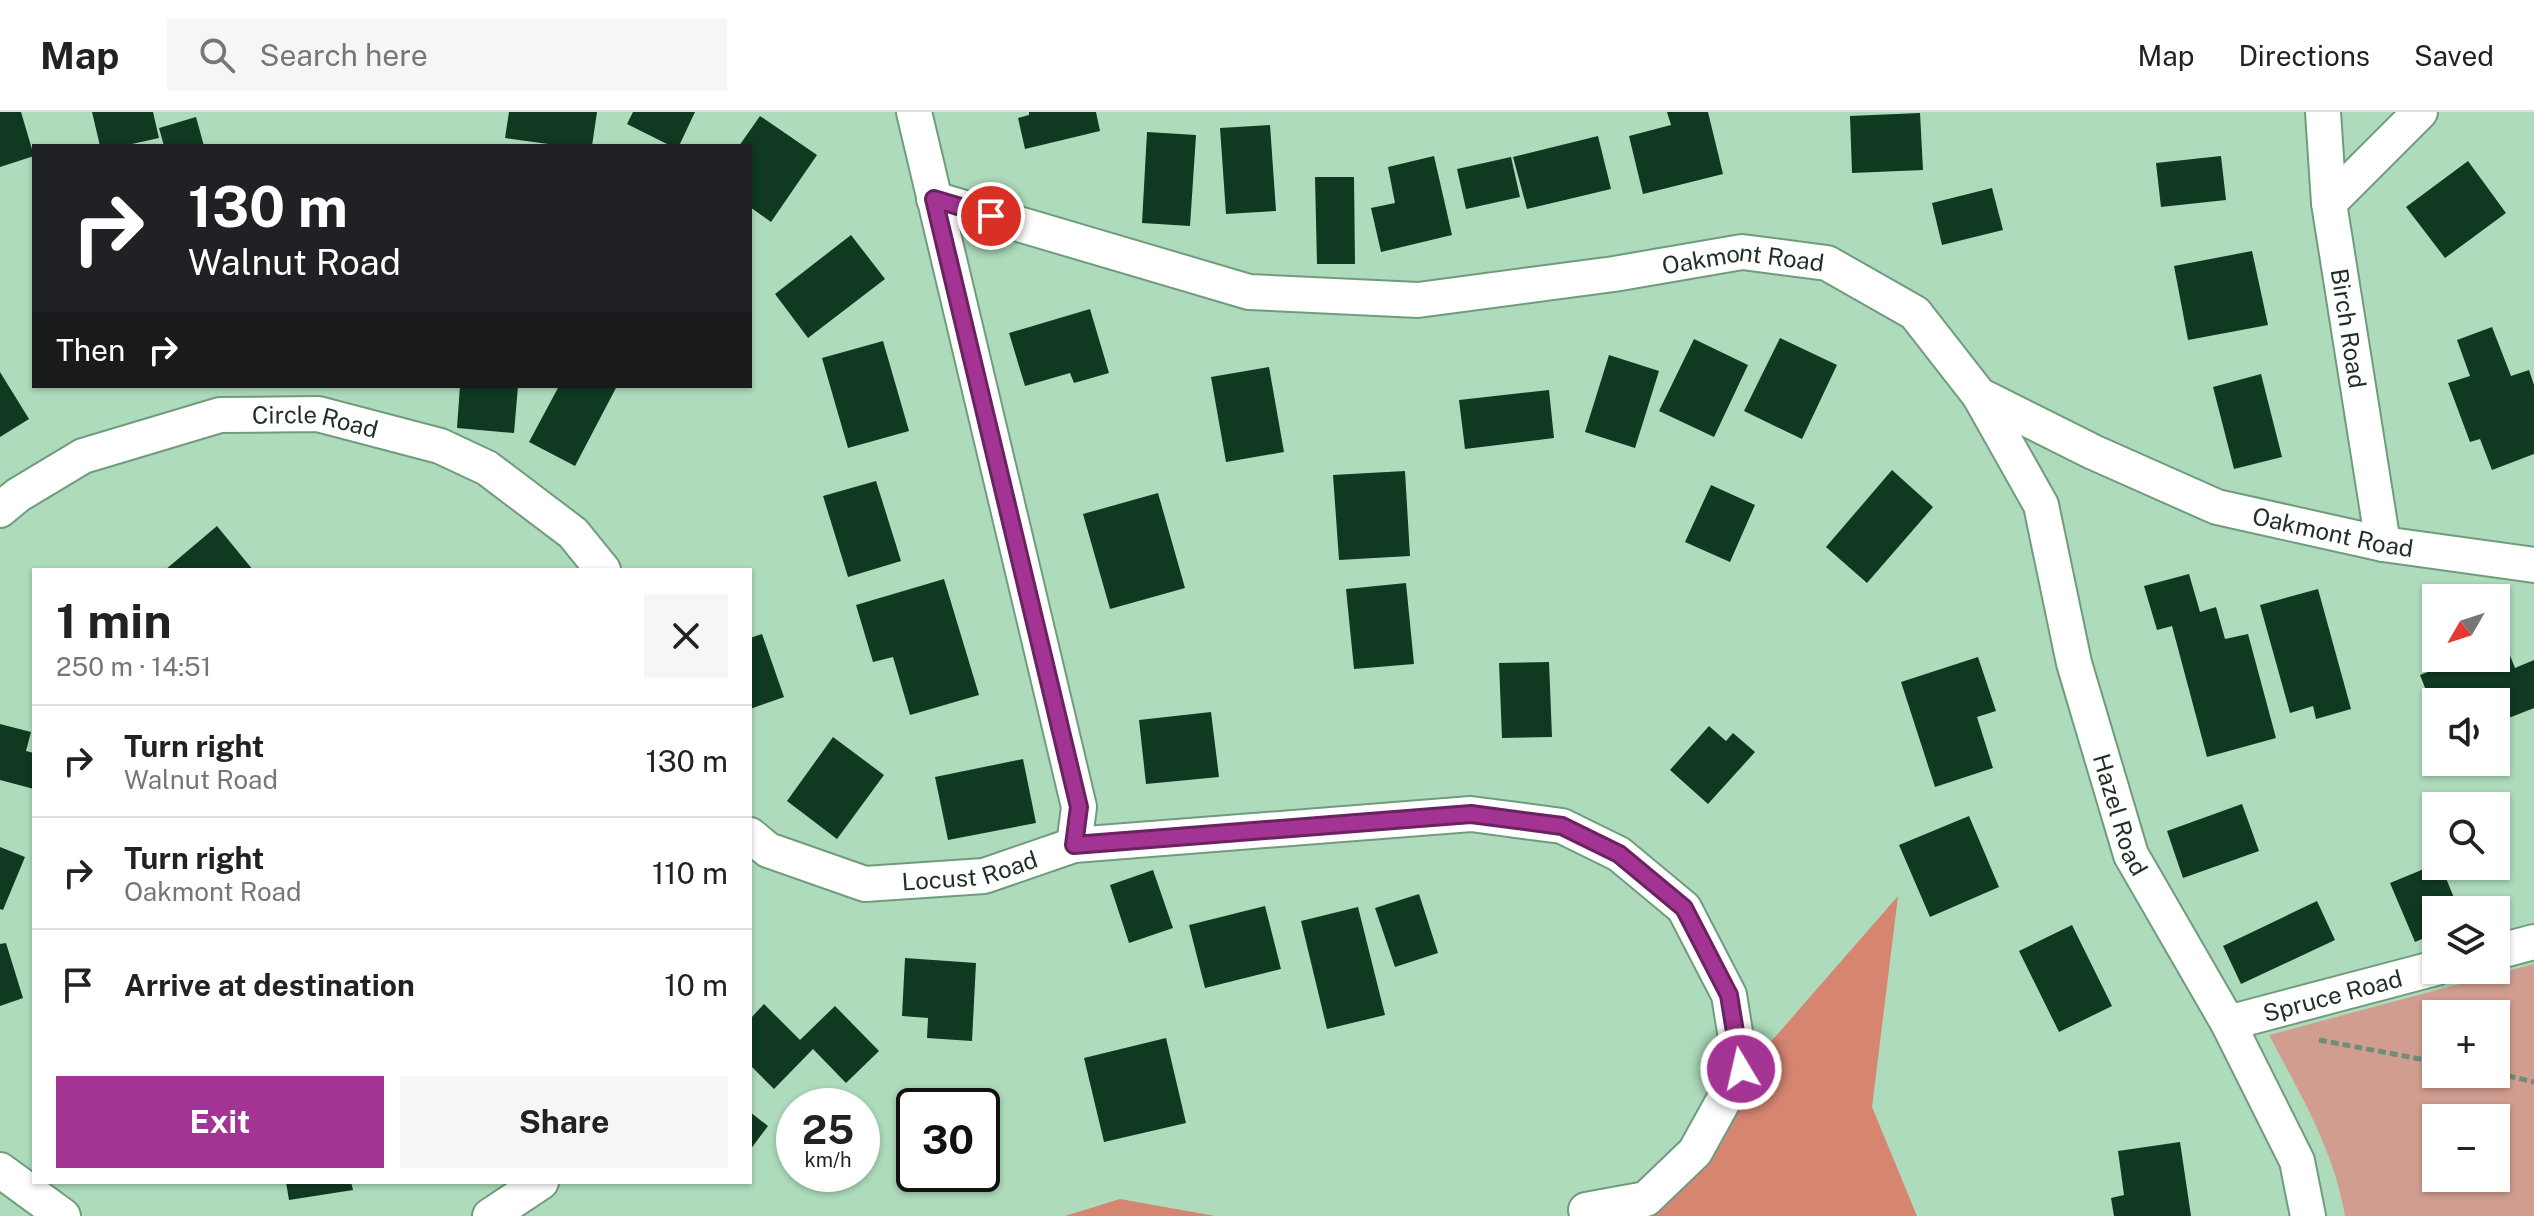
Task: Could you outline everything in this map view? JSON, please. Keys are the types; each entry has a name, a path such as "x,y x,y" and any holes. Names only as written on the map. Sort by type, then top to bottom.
{"street":[{"path":"914,112 1079,807 1074,845"},
{"name":"Birch Road","path":"2323,112 2329,203 2383,544"},
{"path":"2329,203 2420,112"},
{"name":"Oakmont Road","path":"934,199 1249,292 1418,300 1614,274 1742,252 1827,263 1915,313 1979,395 2093,452 2217,507 2383,544 2534,565"},
{"name":"Hazel Road","path":"1979,395 2041,505 2074,663 2131,855 2228,1023 2297,1161 2308,1216"},
{"name":"Circle Road","path":"0,510 18,495 83,456 220,415 318,414 440,446 487,468 573,533 601,568"},
{"name":"Locust Road","path":"752,837 768,850 865,884 984,876 1074,845 1471,814 1562,826 1619,854 1684,908 1729,995 1741,1069 1695,1152 1646,1199 1586,1210"},
{"path":"2510,948 2534,942"},
{"name":"Spruce Road","path":"2228,1023 2422,972"},
{"path":"0,1170 63,1216"},
{"path":"497,1215 538,1184"}],"path":[{"path":"2317,1040 2422,1059"},
{"path":"2510,1076 2534,1082"}],"shaded area":[{"path":"1898,896 1872,1107 1917,1216 1619,1216"},
{"path":"2534,964 2534,1216 2345,1216 2333,1168 2304,1101 2269,1035 2459,984 2510,984 2510,970"},
{"path":"1120,1199 1215,1216 1065,1216"}],"building":[{"path":"0,112 21,112 32,157 0,167"},
{"path":"92,112 153,112 159,138 132,144 100,144"},
{"path":"509,112 597,112 592,144 548,144 505,138"},
{"path":"633,112 695,112 680,144 667,144 627,124"},
{"path":"1029,112 1096,112 1100,131 1025,149 1018,118 1029,115"},
{"path":"1667,112 1708,112 1723,174 1643,194 1629,136 1671,125"},
{"path":"1920,113 1923,170 1852,173 1850,116"},
{"path":"760,116 817,155 771,222 752,208 752,144 740,144"},
{"path":"196,117 203,144 163,144 159,128"},
{"path":"1270,125 1276,211 1226,214 1220,128"},
{"path":"1147,132 1196,135 1190,226 1142,223"},
{"path":"1598,136 1611,189 1527,209 1513,157"},
{"path":"1434,156 1452,235 1381,252 1371,208 1395,203 1388,167"},
{"path":"2221,156 2226,200 2161,207 2156,163"},
{"path":"1511,157 1520,197 1466,209 1457,169"},
{"path":"2468,161 2506,213 2445,258 2406,207"},
{"path":"1315,177 1354,177 1355,264 1317,264"},
{"path":"1992,188 2003,230 1942,245 1932,203"},
{"path":"851,235 885,279 808,338 775,294"},
{"path":"2252,251 2268,325 2188,340 2174,266"},
{"path":"1090,309 1109,373 1074,383 1070,373 1025,386 1009,333"},
{"path":"2492,327 2511,376 2529,370 2534,385 2534,454 2492,470 2480,439 2470,442 2448,383 2470,376 2457,340"},
{"path":"1780,338 1837,365 1802,439 1744,411"},
{"path":"1694,339 1748,365 1714,437 1659,411"},
{"path":"883,341 909,431 848,448 822,358"},
{"path":"1609,355 1659,371 1635,448 1585,432"},
{"path":"1269,367 1284,452 1226,462 1211,377"},
{"path":"0,372 29,419 0,437"},
{"path":"2261,374 2282,457 2234,469 2213,387"},
{"path":"460,388 518,388 514,433 457,428"},
{"path":"558,388 616,388 575,466 529,442"},
{"path":"1549,390 1554,438 1465,449 1459,400"},
{"path":"1892,470 1933,507 1867,583 1826,547"},
{"path":"1405,471 1410,556 1339,560 1333,475"},
{"path":"876,481 901,561 848,577 823,496"},
{"path":"1711,485 1755,505 1730,562 1685,542"},
{"path":"1158,493 1185,588 1110,609 1083,514"},
{"path":"217,526 251,568 167,568"},
{"path":"2189,574 2200,612 2216,607 2225,639 2248,634 2276,738 2207,757 2172,626 2157,630 2144,586"},
{"path":"944,579 979,695 910,715 893,657 873,662 856,605"},
{"path":"1406,583 1414,664 1354,669 1346,589"},
{"path":"2318,589 2351,709 2316,719 2313,706 2290,713 2260,605"},
{"path":"762,634 784,697 752,708 752,637"},
{"path":"2510,656 2515,668 2534,660 2534,708 2510,717 2510,688 2425,688 2420,675 2428,672 2510,672"},
{"path":"1978,657 1996,711 1977,717 1993,768 1935,787 1901,682"},
{"path":"1549,662 1552,737 1502,738 1499,663"},
{"path":"1211,712 1219,777 1146,784 1139,720"},
{"path":"0,724 31,732 26,751 32,752 32,788 0,780"},
{"path":"1709,726 1726,741 1733,733 1755,752 1708,804 1670,770"},
{"path":"833,737 884,775 837,839 787,801"},
{"path":"1023,759 1036,823 948,840 935,777"},
{"path":"2242,804 2259,851 2183,878 2167,831"},
{"path":"1969,816 1999,887 1930,917 1899,845"},
{"path":"0,847 25,857 3,910 0,909"},
{"path":"1153,870 1173,928 1129,943 1110,885"},
{"path":"2422,870 2422,880 2447,880 2453,896 2422,896 2422,939 2415,942 2390,883"},
{"path":"1419,894 1438,953 1395,967 1375,908"},
{"path":"2317,901 2335,940 2241,984 2223,946"},
{"path":"1265,906 1281,969 1205,988 1189,925"},
{"path":"1358,907 1385,1015 1327,1029 1301,921"},
{"path":"2072,925 2112,1006 2059,1032 2019,951"},
{"path":"6,943 23,998 0,1006 0,944"},
{"path":"905,958 976,963 972,1041 927,1038 928,1018 902,1016"},
{"path":"764,1004 800,1040 835,1006 879,1051 846,1083 813,1049 774,1089 752,1067 752,1017"},
{"path":"1166,1038 1186,1123 1104,1142 1084,1058"},
{"path":"752,1114 768,1126 752,1147"},
{"path":"2180,1142 2191,1216 2114,1216 2111,1198 2124,1195 2118,1151"},
{"path":"286,1184 352,1184 353,1190 289,1200"}],"route":[{"path":"991,216 934,199 1079,807 1074,845 1471,814 1562,826 1619,854 1684,908 1729,995 1741,1069"}]}
